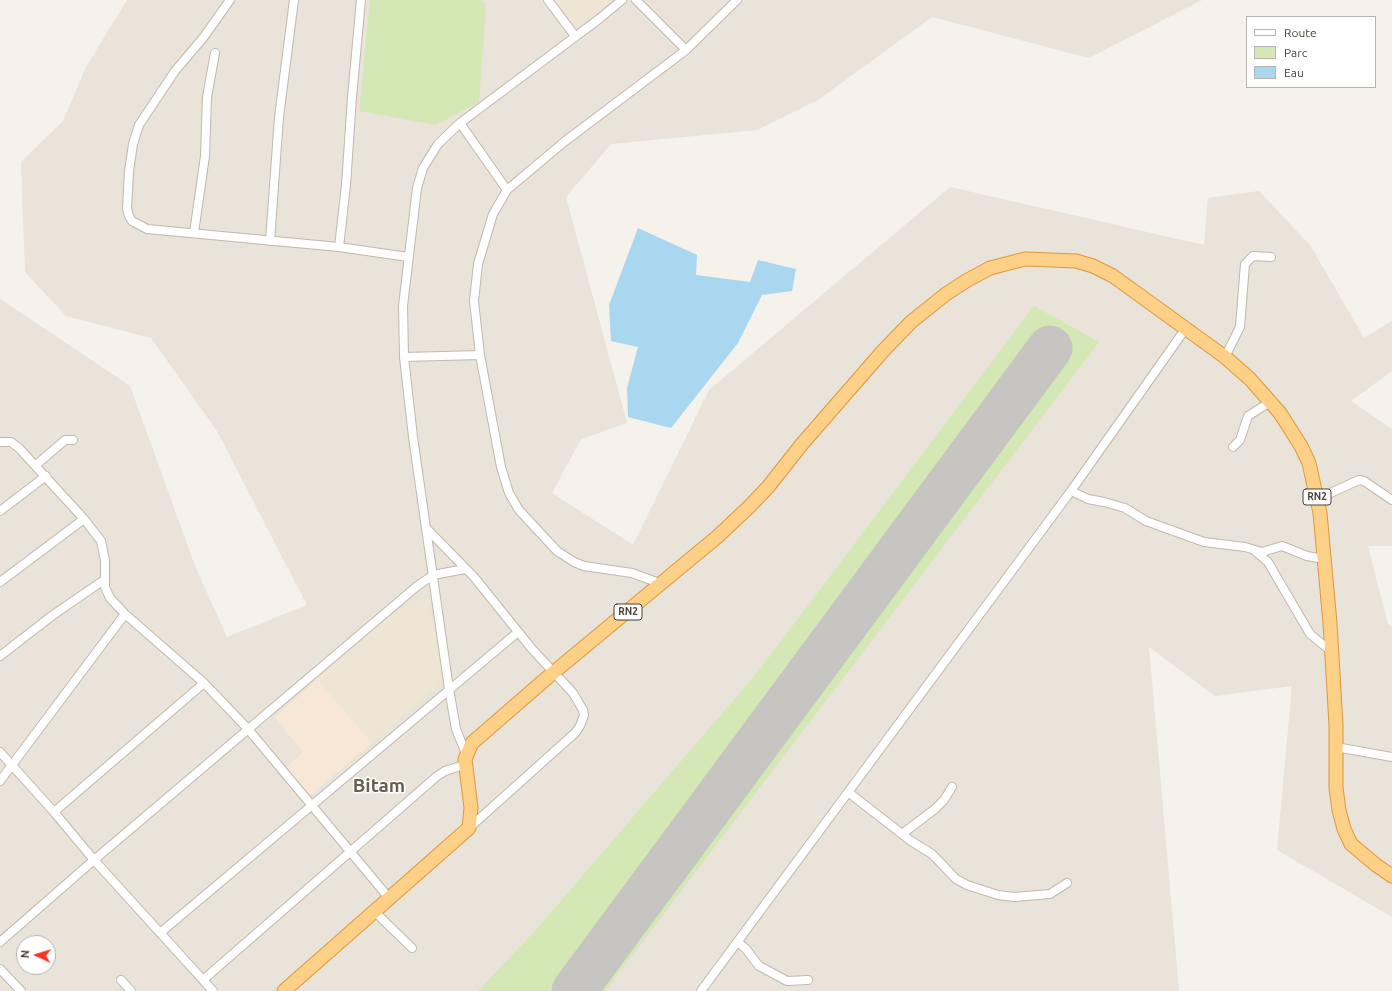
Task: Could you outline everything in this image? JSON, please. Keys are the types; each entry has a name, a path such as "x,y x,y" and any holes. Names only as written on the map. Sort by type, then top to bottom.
{"highway":[{"name":"RN2","path":"465,759 472,743 553,673 717,537 768,487 807,438 883,351 912,322 946,294 990,268 1025,258 1066,260 1093,266 1112,276 1226,357 1250,379 1270,402 1289,426 1301,446 1309,463 1317,499 1324,559 1332,652 1336,788 1339,810 1344,830 1351,844 1392,876"},
{"path":"284,991 469,828 471,808 465,759"}],"street":[{"path":"230,0 203,38 159,93 139,125 133,144 129,171 127,209 129,216 138,225 147,229 339,247 408,257"},
{"path":"270,241 280,117 294,0"},
{"path":"339,247 346,185 361,0"},
{"path":"548,0 575,36"},
{"path":"203,980 436,777 465,759 456,729 449,689 413,437 404,357 402,321 408,257 417,188 423,168 438,144 460,123 622,0"},
{"path":"636,0 686,50"},
{"path":"662,584 632,573 584,566 574,562 557,551 518,510 509,493 501,468 480,355 474,301 478,264 493,214 507,190 564,142 686,50 737,0"},
{"path":"194,233 205,156 207,97 215,53"},
{"path":"460,123 507,190"},
{"path":"1226,357 1240,328 1245,264 1253,256 1270,257"},
{"path":"701,991 1071,491 1186,328"},
{"path":"404,357 480,355"},
{"path":"1232,447 1240,440 1248,416 1270,402"},
{"path":"36,465 66,440 74,440"},
{"path":"0,442 11,442 19,448 84,519 101,541 104,549 104,580 107,593 125,614 204,683 248,729 310,806 351,852 388,898"},
{"path":"0,511 46,476"},
{"path":"1317,499 1359,480 1364,481 1392,500"},
{"path":"1071,491 1088,499 1125,508 1146,521 1204,542 1244,547 1262,552 1282,546 1307,556 1324,559"},
{"path":"0,582 84,519"},
{"path":"427,529 490,596 553,673 574,693 584,715 580,726 558,749 469,828"},
{"path":"1254,550 1268,562 1310,634 1332,652"},
{"path":"0,942 94,860 416,588 433,575 465,569"},
{"path":"0,656 53,615 104,580"},
{"path":"0,781 13,766 125,614"},
{"path":"160,933 518,632"},
{"path":"54,812 204,683"},
{"path":"1336,748 1392,756"},
{"path":"0,752 54,812 94,860 213,991"},
{"path":"902,834 935,809 944,800 952,787"},
{"path":"848,792 902,834 932,854 960,882 980,890 1014,897 1050,894 1067,883"},
{"path":"374,911 412,948"},
{"path":"738,942 746,949 759,966 787,981 808,980"},
{"path":"0,969 21,991"},
{"path":"121,980 131,991"}],"shaded area":[{"path":"127,0 1202,0 1089,58 932,17 818,100 757,130 611,144 566,197 627,423 581,439 552,493 633,545 709,390 950,187 1204,245 1208,198 1259,191 1310,245 1364,338 1392,321 1392,371 1351,401 1392,429 1392,546 1368,546 1388,624 1392,627 1392,917 1277,850 1292,686 1215,696 1149,647 1179,991 0,991 0,299 130,386 195,566 227,637 307,605 217,431 151,338 66,316 25,272 21,162 63,121 86,67"},
{"path":"554,0 613,0 575,28"},
{"path":"428,598 444,680 372,743 318,679 382,623 413,600"},
{"path":"318,679 372,743 310,796 286,767 303,752 274,717"}],"green space":[{"path":"370,0 481,0 486,5 479,102 436,125 359,111"},
{"path":"1034,306 1099,342 605,991 478,991 535,931 757,673"}],"water":[{"path":"638,228 697,255 696,275 750,282 758,260 796,269 792,291 762,295 738,343 671,428 628,417 627,388 638,347 611,341 609,305"}],"runway":[{"path":"574,991 1050,348"}],"district":[{"name":"Bitam","path":"379,786"}]}
